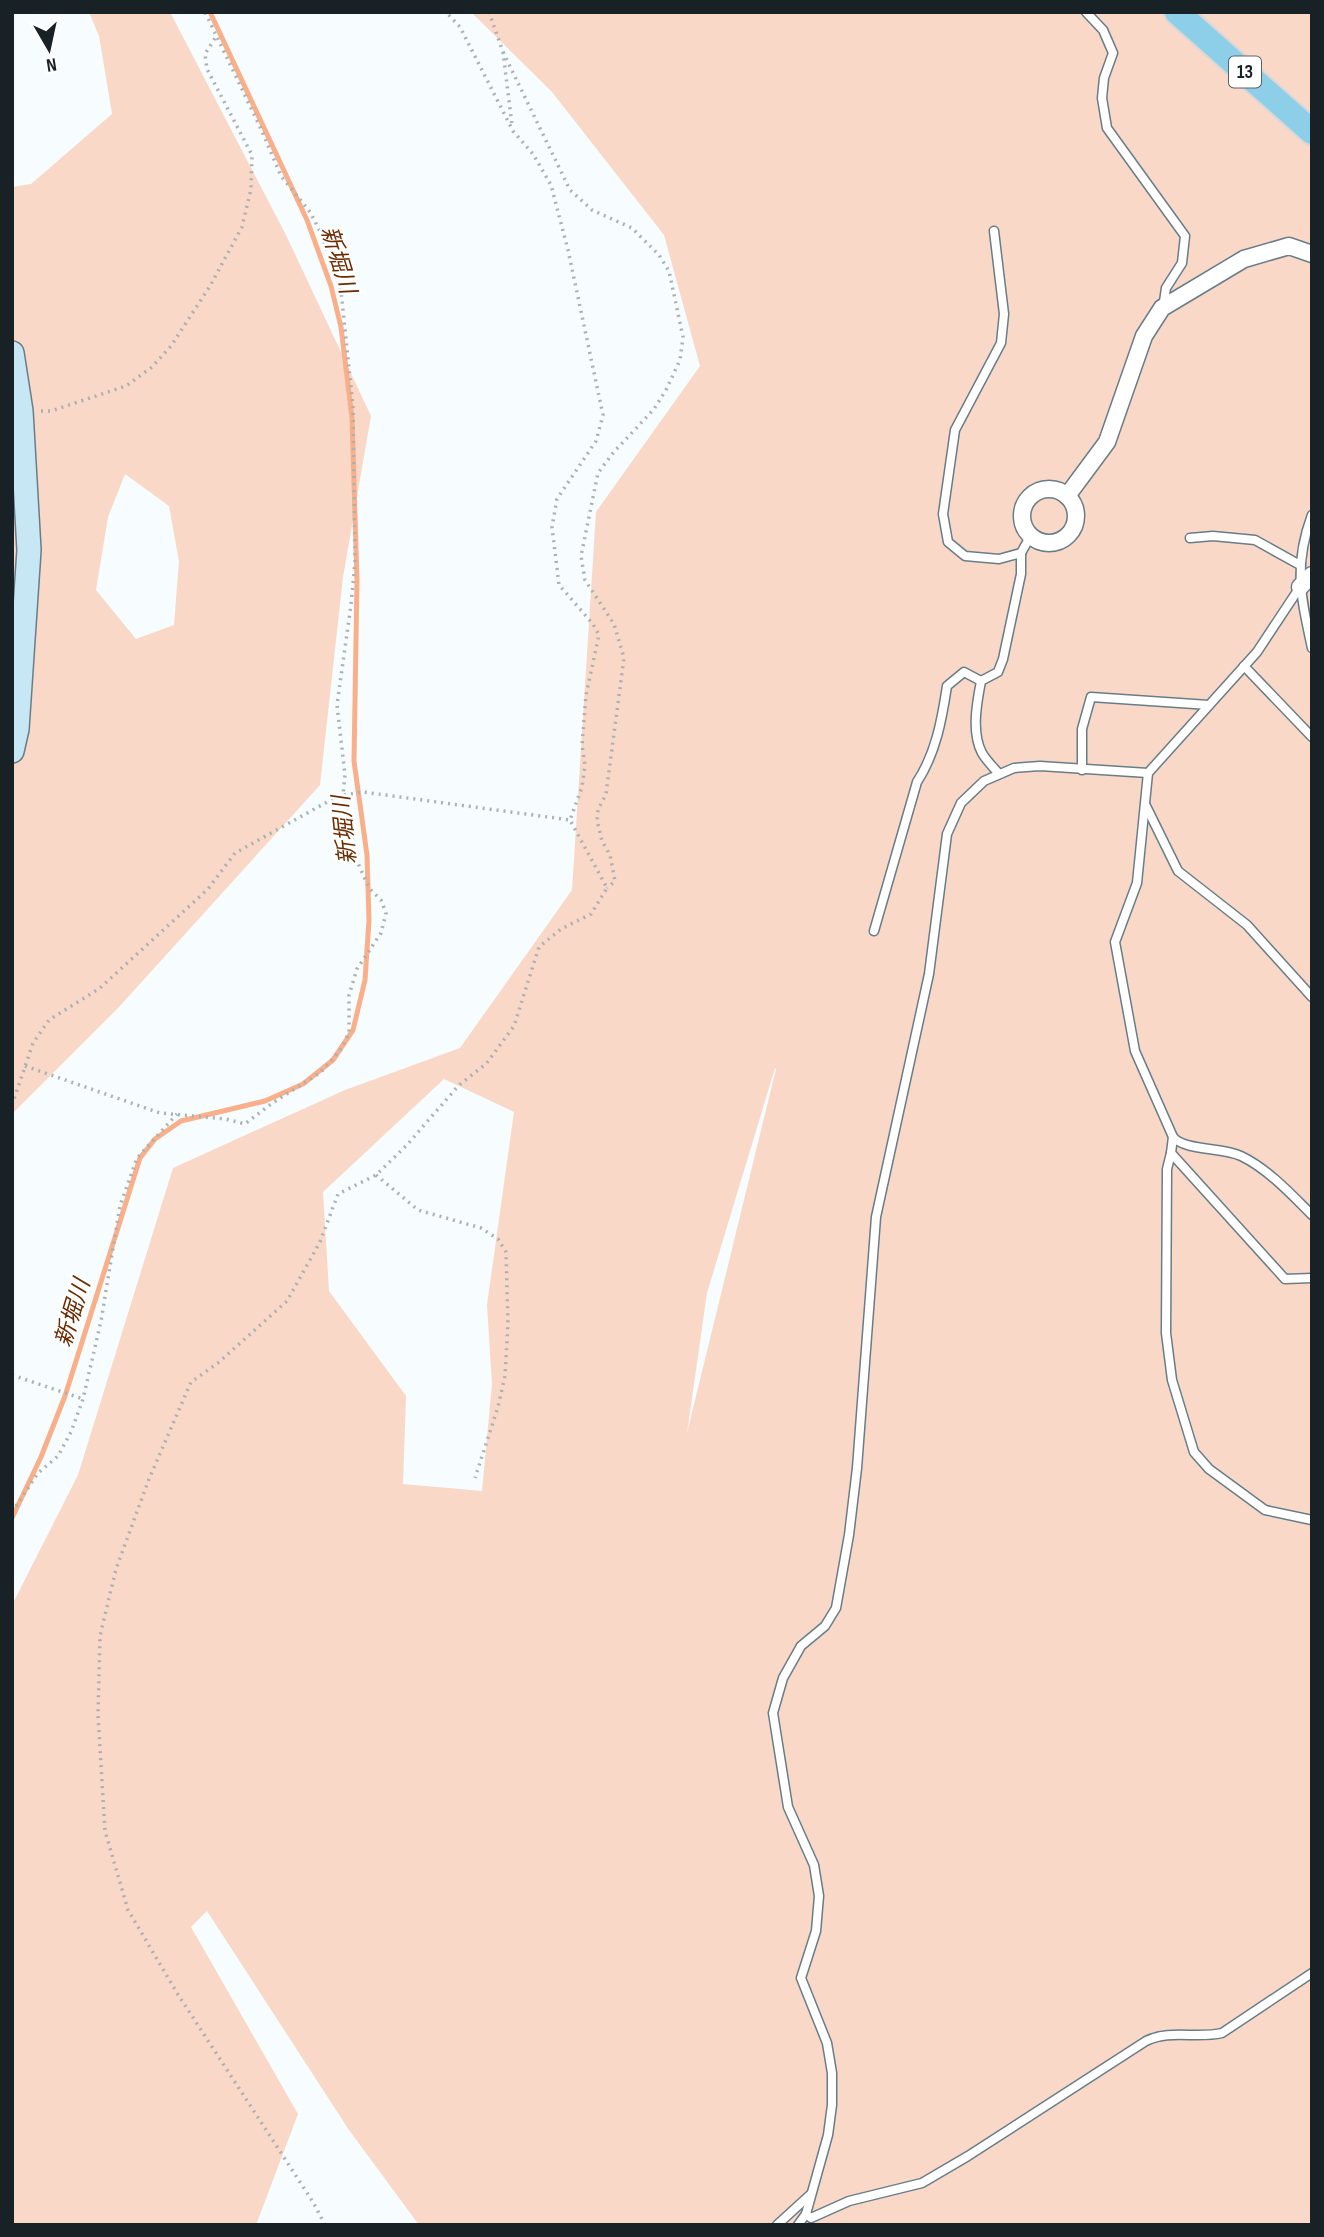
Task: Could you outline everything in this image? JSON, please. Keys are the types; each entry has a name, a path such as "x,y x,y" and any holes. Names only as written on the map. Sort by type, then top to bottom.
{"main road":[{"name":"13","path":"1177,12 1312,132"}],"street":[{"path":"1067,496 1107,442 1144,337 1163,308 1244,260 1289,246 1312,254"},
{"path":"12,353 21,411 17,729 12,751"},
{"path":"1048,489 1067,496 1076,515 1069,535 1050,544 1030,537 1021,518 1028,498 1048,489"},
{"path":"1300,587 1306,570"}],"lane":[{"path":"1086,12 1102,30 1113,53 1104,78 1102,98 1107,128 1185,236 1182,263 1166,288 1163,308"},
{"path":"994,232 1004,314 1000,343 955,430 943,514 948,542 965,556 999,559 1021,553"},
{"path":"1190,538 1213,536 1255,540 1306,570 1312,515"},
{"path":"981,681 998,672 1003,659 1021,574 1021,553 1030,537"},
{"path":"1300,587 1312,648"},
{"path":"1300,587 1256,652 1148,773 1136,883 1115,942 1135,1051 1173,1137 1177,1142 1238,1154 1257,1164 1312,1216"},
{"path":"1244,666 1312,737"},
{"path":"874,931 917,782 925,770 942,722 947,686 964,672 981,681"},
{"path":"981,681 977,702 977,734 981,752 999,774"},
{"path":"1082,770 1082,729 1091,697 1209,705"},
{"path":"798,2225 806,2214 813,2193 828,2135 832,2073 827,2043 801,1978 816,1931 819,1896 814,1865 788,1807 773,1713 783,1678 801,1646 825,1626 836,1608 857,1468 876,1217 929,974 947,834 961,803 984,781 1014,768 1041,766 1148,773"},
{"path":"1145,803 1178,871 1247,925 1312,997"},
{"path":"1173,1137 1167,1169 1166,1334 1172,1380 1194,1452 1209,1469 1265,1510 1312,1520"},
{"path":"1171,1153 1285,1279 1312,1278"},
{"path":"806,2214 811,2218 849,2201 922,2183 1146,2041 1159,2035 1209,2036 1222,2033 1312,1973"},
{"path":"777,2225 813,2193"}],"path":[{"path":"25,1066 160,1113 226,1119 245,1124 321,1072 342,1048 349,1032 349,995 357,969 382,933 386,913 382,900 369,888 357,861 343,795 345,775 337,705 355,562 353,407 341,291 310,212 281,176 205,12"},
{"path":"446,12 460,27 513,131 533,153 551,186 568,250 603,415 596,441 557,499 552,527 559,585 593,624 599,635 586,695 582,787 570,820 607,888"},
{"path":"325,2225 313,2202 177,1993 128,1910 105,1831 98,1715 100,1636 116,1569 149,1479 191,1382 218,1363 287,1301 320,1242 338,1194 376,1175 406,1146 459,1085 486,1064 514,1026 538,947 561,929 591,914 607,888 615,881 610,855 601,841 597,820 598,810 606,794 624,658 614,624 585,580 581,556 598,473 654,409 666,390 680,360 683,337 669,271 659,255 632,228 592,210 570,190 503,52 489,12"},
{"path":"21,411 51,411 126,386 152,367 172,346 211,286 242,227 251,189 252,155 206,69 205,54 216,38"},
{"path":"503,52 513,131"},
{"path":"12,1105 33,1042 48,1020 100,988 208,889 235,853 343,795 363,792 570,820"},
{"path":"12,1512 38,1473 58,1456 71,1432 83,1399 101,1321 120,1206 136,1158 177,1114"},
{"path":"376,1175 418,1210 481,1228 498,1239 506,1252 508,1323 505,1376 475,1478"},
{"path":"12,1375 83,1399"}],"shaded area":[{"path":"89,12 170,12 287,237 371,416 343,577 320,785 118,1008 12,1114 12,187 31,184 112,114 99,36","holes":["125,474 169,506 179,561 174,625 136,639 96,590 108,517"]},
{"path":"471,12 1312,12 1312,2225 419,2225 349,2130 207,1911 191,1927 298,2114 256,2225 12,2225 12,1605 78,1475 173,1168 345,1090 460,1048 572,890 596,512 700,366 664,235 552,92","holes":["776,1069 687,1433 707,1293","444,1079 514,1112 487,1305 492,1384 482,1491 403,1484 406,1396 329,1291 323,1192"]}],"waterway":[{"name":"新堀川","path":"12,1518 41,1457 65,1396 140,1158 155,1139 181,1121 265,1101 303,1084 333,1060 353,1030 365,980 369,920 367,855 354,761 357,580 352,418 341,327 331,286 307,220 210,12"}]}
